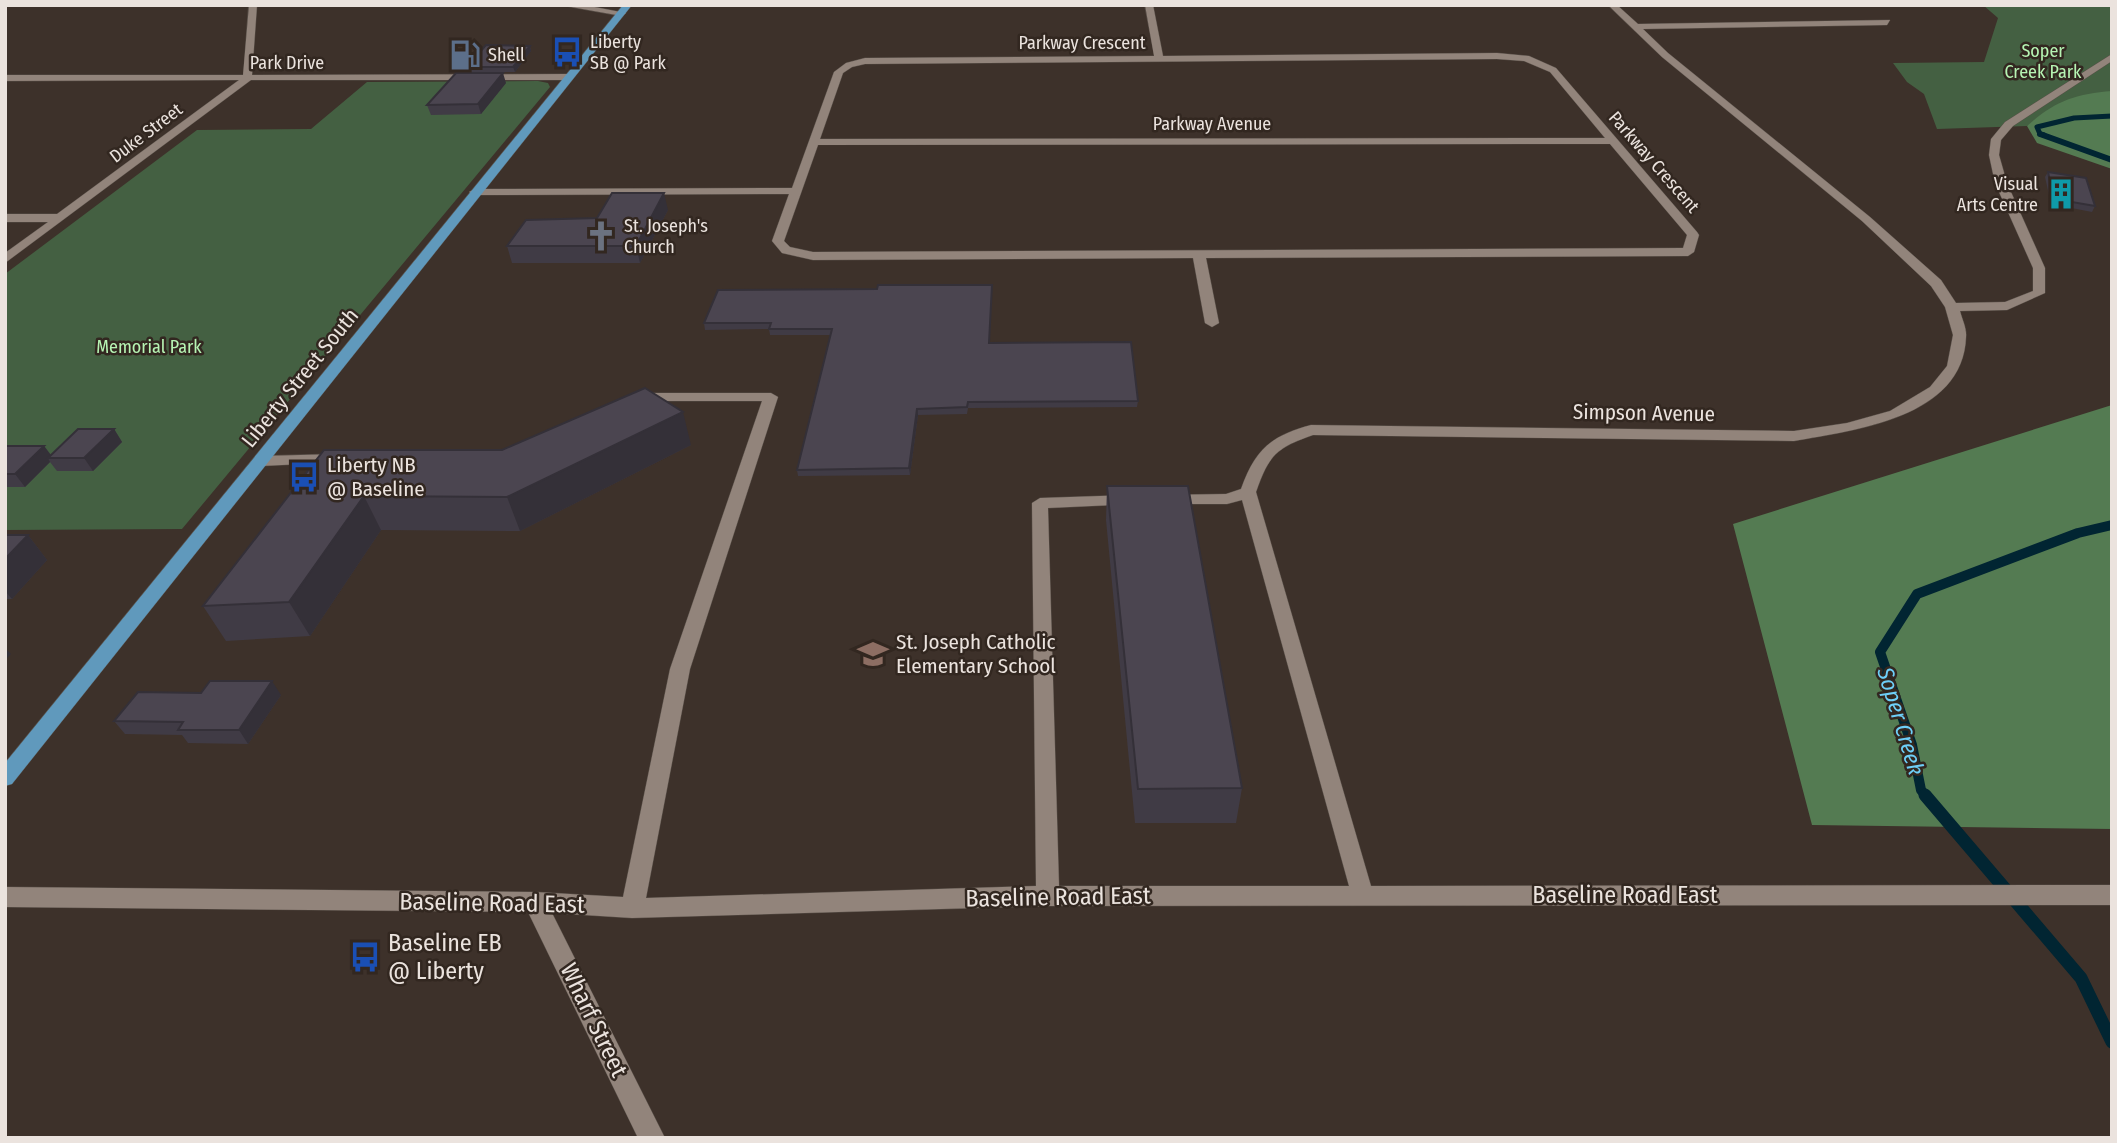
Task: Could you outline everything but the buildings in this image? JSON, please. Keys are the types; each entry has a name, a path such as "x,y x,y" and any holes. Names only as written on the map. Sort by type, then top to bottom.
{"main road":[{"name":"Liberty Street South","path":"5,778 625,9"}],"street":[{"path":"247,79 253,5"},
{"path":"564,5 625,9"},
{"path":"1149,5 1159,60"},
{"name":"Simpson Avenue","path":"1248,492 1257,464 1275,443 1311,430 1794,436 1848,427 1895,414 1935,390 1954,367 1960,335 1952,307 1936,284 1866,219 1675,64 1612,5"},
{"path":"1636,27 1887,22"},
{"name":"Parkway Crescent","path":"1497,56 1526,58 1553,70 1612,141 1693,234 1688,252 813,256 786,250 778,241 839,72 849,65 865,61 1497,56"},
{"path":"1952,307 2007,306 2039,293 2039,268 2001,183 1994,155 1996,139 2009,124 2112,57"},
{"name":"Park Drive","path":"5,78 569,77"},
{"name":"Duke Street","path":"5,260 247,79"},
{"name":"Parkway Avenue","path":"812,142 1612,141"},
{"path":"475,192 796,191"},
{"path":"5,218 61,218"},
{"path":"1199,255 1212,323"},
{"path":"616,412 652,397 771,397 680,669 632,908"},
{"path":"261,461 352,458"},
{"path":"1048,896 1040,503 1227,499 1248,492 1363,896"},
{"name":"Baseline Road East","path":"5,897 535,902 632,908 1048,896 2107,895"},
{"name":"Wharf Street","path":"535,902 652,1138"}],"green space":[{"name":"Soper Creek Park","path":"1983,5 2112,5 2112,112 2050,116 2027,126 1937,129 1924,94 1907,82 1893,63 1984,62 1998,18"},
{"name":"Memorial Park","path":"367,82 548,83 550,87 182,529 5,530 5,274 197,130 311,129"},
{"path":"2112,91 2112,169 2037,143 2027,126 2047,110 2066,100"},
{"path":"2112,405 2112,829 1812,825 1733,524"}],"waterway":[{"name":"Soper Creek","path":"2040,134 2037,127 2074,118 2112,116"},
{"name":"Soper Creek","path":"2040,134 2044,135"},
{"name":"Soper Creek","path":"2040,134 2112,160"},
{"name":"Soper Creek","path":"1926,796 1921,790 1912,745 1880,652 1917,594 2078,533 2112,525"},
{"name":"Soper Creek","path":"1925,795 2081,978 2112,1042"}],"place":[{"name":"Liberty SB @ Park","path":"567,52"},
{"name":"Shell","path":"465,55"},
{"name":"Visual Arts Centre","path":"2061,194"},
{"name":"St. Joseph's Church","path":"601,236"},
{"name":"Liberty NB @ Baseline","path":"304,477"},
{"name":"St. Joseph Catholic Elementary School","path":"873,654"},
{"name":"Baseline EB @ Liberty","path":"365,957"}]}
